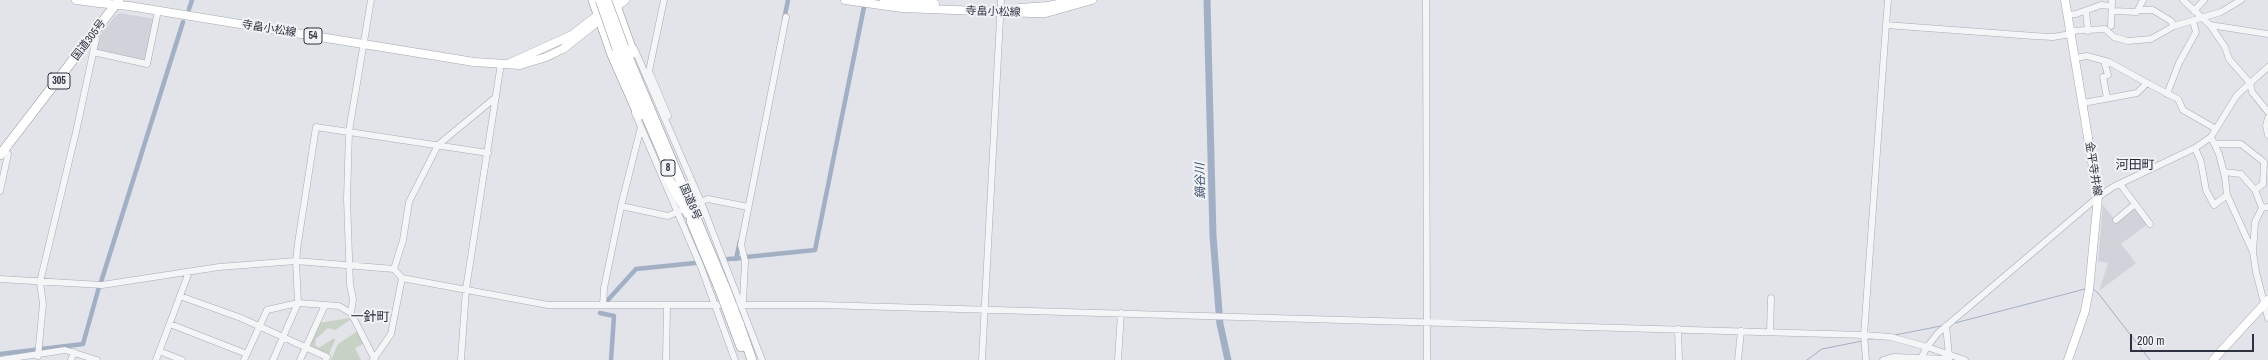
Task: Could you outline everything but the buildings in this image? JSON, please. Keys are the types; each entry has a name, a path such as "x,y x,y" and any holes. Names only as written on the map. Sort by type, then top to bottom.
{"highway":[{"name":"8","path":"593,0 598,18 618,50"},
{"name":"国道8号","path":"600,0 618,50 682,212 722,287"},
{"name":"国道305号","path":"2,153 117,2"},
{"name":"国道8号","path":"613,2 618,50 701,229 736,323 752,360"},
{"path":"613,2 623,30 680,168 701,229"},
{"name":"国道8号","path":"736,323 745,360"}],"main road":[{"name":"寺畠小松線","path":"76,0 117,2 158,11 474,62 510,63 520,65 546,57 572,43 613,2 625,0"},
{"name":"寺畠小松線","path":"845,0 902,8 1039,7 1077,0"},
{"name":"寺畠小松線","path":"884,0 1001,7 1046,13 1092,0"},
{"name":"金平寺井線","path":"2065,0 2098,198 2089,289 2085,311 2068,360"},
{"path":"2213,360 2267,308"},
{"path":"2219,360 2267,308"}],"street":[{"path":"351,313 353,299 348,265 347,199 350,131 371,0"},
{"path":"664,0 649,71 668,116 665,118"},
{"path":"1426,0 1427,360"},
{"path":"1866,360 1864,339 1888,0"},
{"path":"2138,10 2143,0"},
{"path":"2183,0 2210,24 2225,47 2229,59 2250,83 2252,92 2268,112"},
{"path":"2194,11 2204,0"},
{"path":"2105,29 2110,34 2128,41 2151,38 2174,26 2221,12 2241,0"},
{"path":"2067,15 2086,11 2101,4 2138,12 2138,10 2153,10 2171,21 2174,26"},
{"path":"2110,34 2112,6"},
{"path":"982,360 1001,7"},
{"path":"93,52 147,64 158,11"},
{"path":"2086,11 2088,31"},
{"path":"743,305 745,261 741,245 786,17"},
{"path":"2167,94 2179,63 2196,32 2193,21"},
{"path":"2210,24 2268,34"},
{"path":"1886,25 2053,37 2070,32 2105,29 2111,26"},
{"path":"623,30 631,41 665,118 724,264 743,305 762,360"},
{"path":"37,355 43,304 40,282 93,52 95,32"},
{"path":"618,50 612,60 641,128 682,212 735,360"},
{"path":"2075,58 2087,56 2104,61 2178,99 2183,110 2216,129"},
{"path":"2104,61 2108,76 2103,77 2107,98"},
{"path":"461,360 466,289 501,63"},
{"path":"1920,359 1927,347 1946,326 2098,198 2120,184 2195,148 2211,137 2237,95 2268,67"},
{"path":"2083,102 2137,93 2147,83"},
{"path":"394,269 403,240 409,202 438,146 496,97"},
{"path":"2268,118 2266,126 2268,135"},
{"path":"273,360 298,303 296,261 316,127 488,153"},
{"path":"603,306 604,288 621,206 638,131 641,128"},
{"path":"2211,137 2215,144 2224,172 2227,195 2253,252"},
{"path":"2215,144 2241,144 2264,162 2266,172 2263,184 2255,190"},
{"path":"2195,148 2202,162 2206,190 2214,205 2227,195"},
{"path":"0,191 8,154 2,153"},
{"path":"2224,172 2241,174 2255,190 2265,208 2255,222 2253,252 2256,272 2267,308"},
{"path":"2120,184 2150,224"},
{"path":"699,202 708,199 748,207"},
{"path":"2116,220 2135,204"},
{"path":"621,206 668,216 682,212"},
{"path":"0,279 102,285 219,267 296,261 394,269 402,278 548,305 743,305 985,309 1770,332 1864,339 1890,337 1927,347 1949,358"},
{"path":"156,360 189,272"},
{"path":"374,360 391,334 402,278"},
{"path":"180,296 283,337 327,357 326,360"},
{"path":"1770,332 1771,298"},
{"path":"244,360 267,310 298,303 339,306 351,313 374,360"},
{"path":"300,360 325,304"},
{"path":"666,360 667,306"},
{"path":"1118,360 1121,314"},
{"path":"170,324 247,354"},
{"path":"1946,326 1949,358"},
{"path":"1678,329 1679,360"},
{"path":"1738,360 1741,331"},
{"path":"0,360 23,358 65,350 95,360"},
{"path":"159,351 182,360"},
{"path":"71,360 74,352"},
{"path":"1883,360 1894,357 1920,359 1949,358 1965,360"}],"shaded area":[{"path":"120,13 155,19 146,60 143,62 95,51 97,39 115,16"},
{"path":"2103,205 2116,221 2134,207 2148,224 2121,244 2136,263 2099,291 2108,263 2098,261"}],"green space":[{"path":"349,318 350,320 335,330 328,328 316,339 315,345 319,348 334,338 335,340 329,354 310,347 309,344 319,323"},
{"path":"358,331 365,343 355,348 361,360 331,360 338,344"}],"waterway":[{"path":"189,9 192,0"},
{"path":"784,20 788,0"},
{"name":"鍋谷川","path":"1207,0 1213,236 1220,324 1228,360"},
{"path":"746,257 815,250 864,7"},
{"path":"101,282 183,22"},
{"path":"736,259 740,241"},
{"path":"728,259 742,258"},
{"path":"607,301 636,269 695,263"},
{"path":"0,354 83,344 99,287"},
{"path":"1955,323 2085,289"},
{"path":"2093,289 2098,293 2150,360"},
{"path":"600,313 614,316 611,360"},
{"path":"1895,335 1941,326"},
{"path":"1867,339 1873,339"},
{"path":"1807,360 1822,349 1862,341"}],"district":[{"name":"河田町","path":"2135,166"},
{"name":"一針町","path":"370,318"}]}
